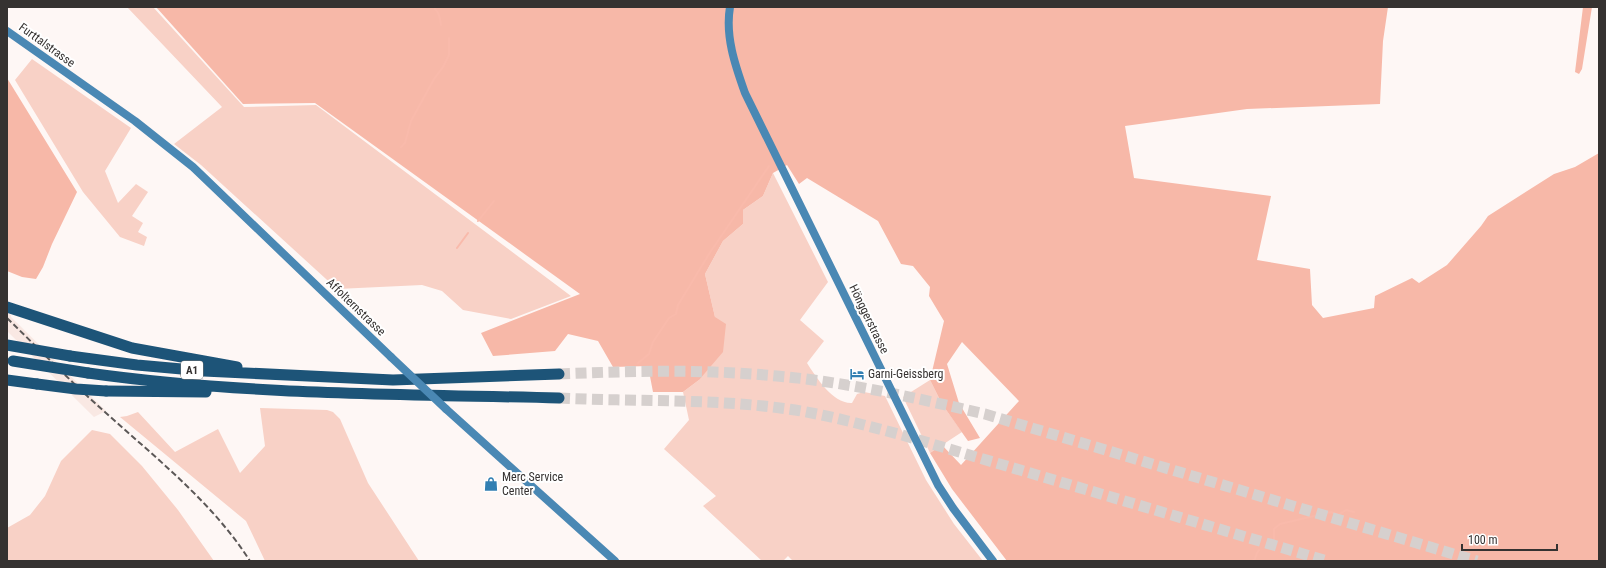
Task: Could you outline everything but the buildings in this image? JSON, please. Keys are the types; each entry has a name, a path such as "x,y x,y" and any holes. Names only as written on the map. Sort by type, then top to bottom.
{"highway":[{"path":"7,307 132,348 219,364 290,372 314,377"},
{"name":"A1","path":"7,345 70,356 177,369 314,377 393,380 455,379 559,374"},
{"name":"A1","path":"10,360 88,373 169,383 239,388 559,398"},
{"path":"7,380 76,389 106,391 199,393 239,388"}],"street":[{"name":"Hönggerstrasse","path":"730,7 729,34 735,65 745,93 938,485 953,508 993,561"},
{"name":"Furttalstrasse","path":"7,31 74,79"},
{"name":"Affolternstrasse","path":"74,79 144,127 193,166 446,409 614,561"}],"shaded area":[{"path":"127,7 153,7 244,107 316,105 571,296 511,319 463,310 442,291 422,285 337,289 201,165 174,144 222,107"},
{"path":"156,7 1388,7 1383,41 1380,104 1247,109 1125,126 1134,178 1271,196 1257,260 1310,269 1312,305 1323,318 1374,308 1375,296 1412,278 1419,283 1447,265 1488,216 1554,174 1575,167 1599,153 1599,561 1007,561 952,489 930,453 942,445 961,465 1019,401 962,342 947,364 959,403 980,438 968,441 942,404 930,380 944,321 929,296 930,287 913,266 901,264 878,221 807,178 799,184 787,165 773,173 763,196 743,210 743,224 723,241 705,274 715,317 726,324 723,352 699,380 683,392 653,392 648,366 613,367 598,341 568,334 555,351 493,356 481,333 580,294 315,103 243,104"},
{"path":"1583,7 1592,7 1582,69 1579,74 1575,72"},
{"path":"32,59 131,128 105,171 118,203 136,184 148,192 132,216 143,223 138,232 147,237 144,246 120,237 83,192 15,80"},
{"path":"7,78 77,192 52,244 43,267 36,279 22,277 7,271"},
{"path":"773,173 828,282 800,320 824,341 807,363 826,389 838,399 845,402 852,403 857,394 864,392 885,396 926,480 954,524 983,561 793,561 788,556 783,561 762,561 703,506 716,496 664,449 689,420 683,392 699,380 715,317 705,274 723,241 743,224 743,210 763,196"},
{"path":"7,311 11,317 106,411 94,417 7,331"},
{"path":"930,380 942,404 962,432 930,453 903,397"},
{"path":"260,408 327,410 333,412 340,419 368,483 419,561 265,561 246,521 120,417 138,412 175,452 218,429 240,473 265,446"},
{"path":"92,430 110,434 142,466 178,510 214,561 7,561 7,528 30,515 45,496 61,461"}],"waterway":[{"path":"435,7 439,14 441,25"},
{"path":"401,147 405,143 411,121 449,55 449,38"},
{"path":"638,363 649,354 653,342 669,318 676,314 678,305 709,254 769,166"},
{"path":"478,221 494,201"},
{"path":"457,248 468,233"},
{"path":"1269,546 1274,541 1274,529 1280,524 1331,512 1338,515 1346,510 1354,512"},
{"path":"1252,561 1255,559 1259,550"}],"tunnel":[{"path":"559,374 668,371 722,372 803,379 855,386 985,414 1477,561"},
{"path":"559,398 741,404 801,411 826,416 902,435 1327,561"}],"railway":[{"path":"7,318 81,390 183,482 219,520 250,561"}],"place":[{"name":"Garni-Geissberg","path":"857,374"},
{"name":"Merc Service Center","path":"491,484"}]}
